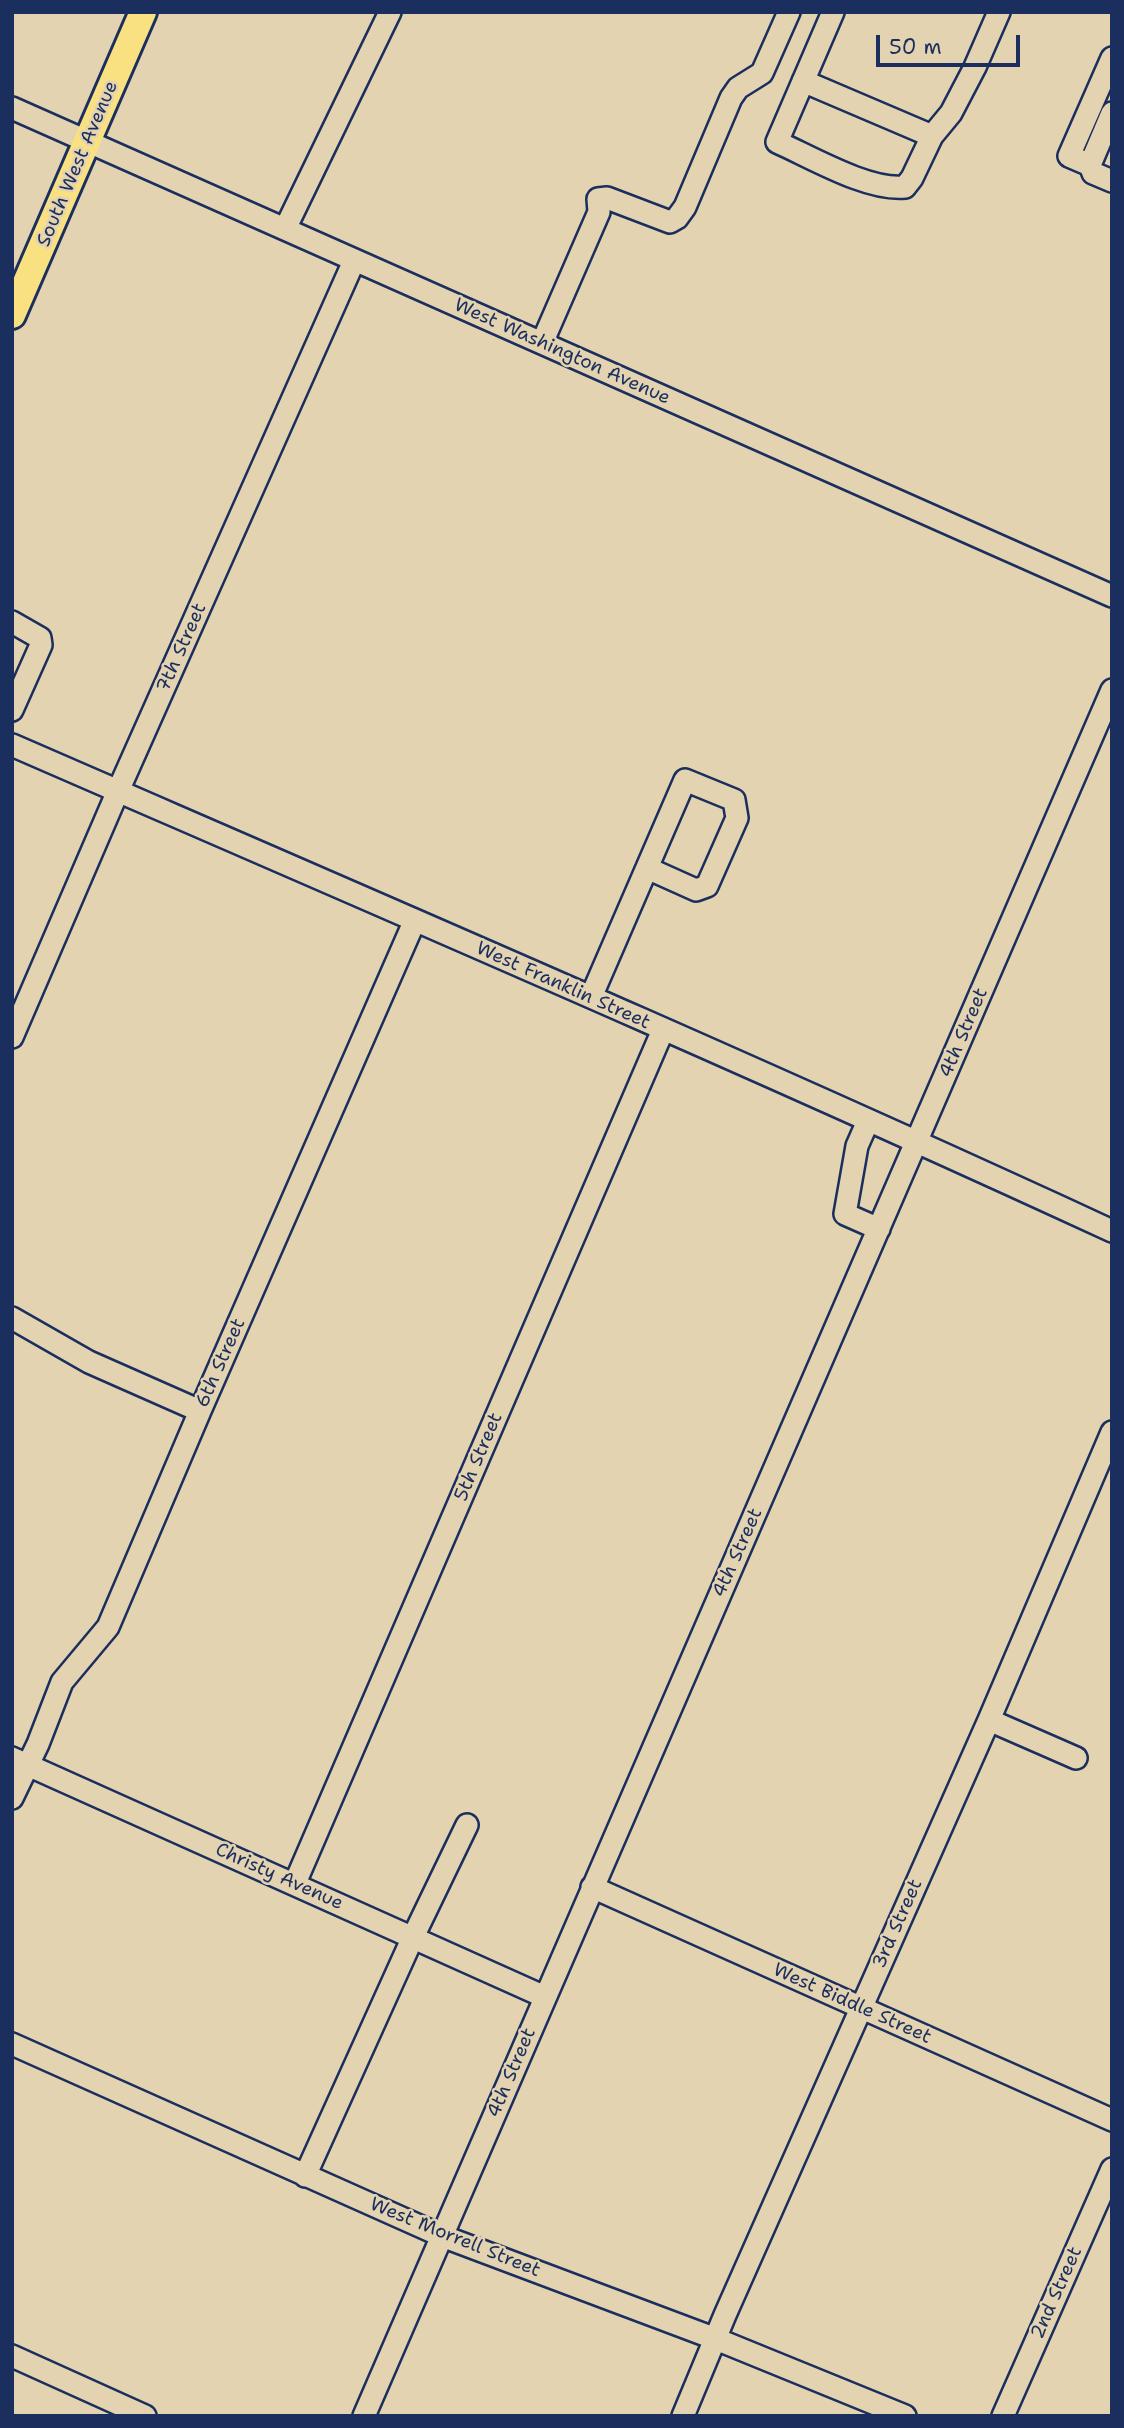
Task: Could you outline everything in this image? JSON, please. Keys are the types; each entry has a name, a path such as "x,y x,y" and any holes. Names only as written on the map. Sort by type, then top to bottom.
{"main road":[{"name":"South West Avenue","path":"12,315 143,12"}],"street":[{"path":"285,229 390,12"},
{"path":"542,343 599,212 598,200 607,198 670,222 677,218 685,208 731,99 738,88 762,73 789,12"},
{"path":"833,12 777,142 870,184 897,188 905,187 912,178 932,136 951,113 999,12"},
{"path":"1090,165 1069,156 1112,58"},
{"path":"803,81 932,136"},
{"name":"West Washington Avenue","path":"12,108 1112,596"},
{"path":"1112,113 1090,165 1093,173 1112,181"},
{"name":"7th Street","path":"12,1037 118,791 354,261"},
{"path":"12,622 40,638 41,645 12,710"},
{"name":"4th Street","path":"364,2416 1112,690"},
{"name":"West Franklin Street","path":"12,745 415,920 1112,1231"},
{"path":"591,998 647,868 685,780 734,800 737,818 707,886 696,890 647,868"},
{"name":"6th Street","path":"12,1797 20,1761 38,1744 62,1682 108,1627 415,920"},
{"name":"5th Street","path":"295,1883 663,1030"},
{"path":"868,1121 857,1146 845,1214 879,1229"},
{"path":"12,1318 89,1362 200,1411"},
{"name":"3rd Street","path":"683,2416 725,2315 989,1720 1112,1432"},
{"path":"989,1720 1076,1758"},
{"name":"Christy Avenue","path":"20,1761 545,1997"},
{"path":"305,2176 467,1825"},
{"name":"West Biddle Street","path":"592,1887 1112,2120"},
{"name":"West Morrell Street","path":"12,2044 442,2235 716,2339 905,2416"},
{"name":"2nd Street","path":"1003,2416 1112,2169"},
{"path":"12,2356 145,2416"}]}
